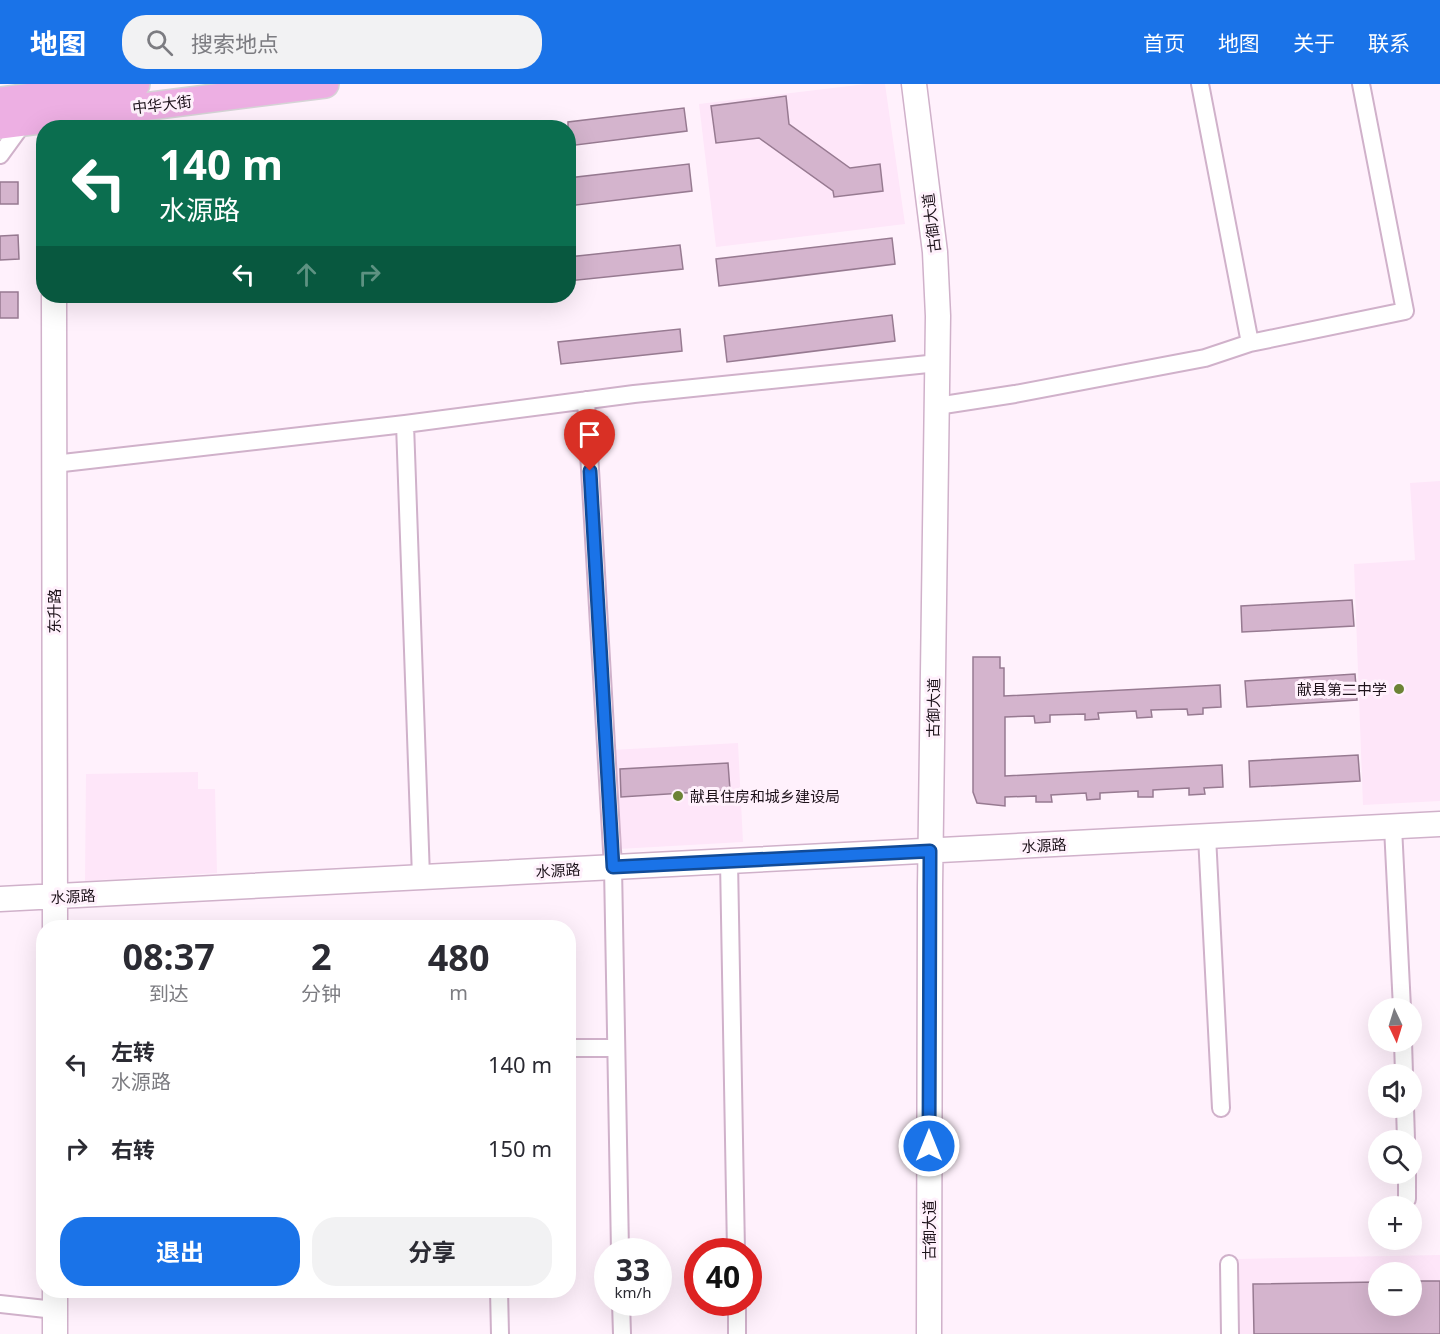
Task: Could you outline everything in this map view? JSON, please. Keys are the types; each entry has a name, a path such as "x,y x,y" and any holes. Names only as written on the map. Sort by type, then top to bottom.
{"main road":[{"name":"中华大街","path":"12,123 53,102 136,84"},
{"name":"中华大街","path":"0,101 53,102 325,84"}],"street":[{"name":"古御大道","path":"914,84 935,252 938,363 930,851 929,1334"},
{"path":"1200,84 1250,343"},
{"path":"937,406 1015,394 1205,358 1250,343 1406,311 1361,84"},
{"path":"0,155 12,123"},
{"name":"东升路","path":"54,303 54,920"},
{"path":"54,464 405,424 586,400 938,363"},
{"path":"586,400 613,867 620,1238"},
{"path":"405,424 421,877"},
{"name":"水源路","path":"0,899 1440,824"},
{"path":"1393,827 1402,998"},
{"path":"1207,836 1221,1108"},
{"path":"729,861 736,1238"},
{"path":"576,1048 615,1047"},
{"path":"1228,1264 1230,1334"},
{"path":"499,1298 501,1334"},
{"path":"0,1304 55,1300 55,1334"},
{"path":"621,1316 622,1334"},
{"path":"737,1316 737,1334"}],"shaded area":[{"path":"866,84 885,84 905,224 716,247 699,104"},
{"name":"献县第二中学","path":"1440,481 1440,801 1363,805 1354,564 1415,560 1410,483"},
{"name":"献县住房和城乡建设局","path":"738,743 743,842 618,849 612,750"},
{"path":"198,772 198,789 215,789 217,873 85,881 86,774"},
{"path":"1440,1255 1440,1334 1238,1334 1238,1259"}],"building":[{"path":"786,96 789,124 850,168 880,164 883,191 834,197 833,191 759,138 716,143 711,106"},
{"path":"684,108 687,131 576,145 576,121"},
{"path":"689,164 692,191 576,205 576,177"},
{"path":"0,182 18,182 18,204 0,204"},
{"path":"18,235 19,259 0,260 0,236"},
{"path":"892,238 895,264 719,286 716,259"},
{"path":"680,245 683,269 576,280 576,256"},
{"path":"0,292 18,292 18,318 0,318"},
{"path":"892,315 895,341 727,362 724,336"},
{"path":"680,329 682,351 561,364 558,342"},
{"path":"1352,600 1354,626 1242,632 1241,606"},
{"path":"973,657 1000,657 1000,668 1004,668 1004,696 1220,685 1221,707 1203,708 1203,714 1188,715 1187,709 1151,710 1152,717 1137,718 1136,711 1098,713 1099,719 1085,720 1085,714 1050,715 1050,722 1035,723 1034,716 1005,717 1005,776 1222,765 1223,787 1204,788 1205,794 1189,795 1189,788 1153,790 1153,797 1138,797 1138,791 1100,793 1100,799 1087,800 1086,793 1051,795 1052,802 1036,802 1036,796 1005,797 1005,806 977,803 973,792"},
{"path":"1355,674 1357,700 1247,707 1245,681"},
{"path":"1358,755 1360,781 1250,787 1249,761"},
{"path":"728,763 730,790 621,797 620,769"},
{"path":"1422,1281 1440,1281 1440,1334 1254,1334 1253,1284 1368,1282 1368,1316 1422,1316"}],"place":[{"name":"献县第二中学","path":"1399,689"},
{"name":"献县住房和城乡建设局","path":"678,796"}],"route":[{"path":"590,471 613,867 930,851 929,1146"}]}
